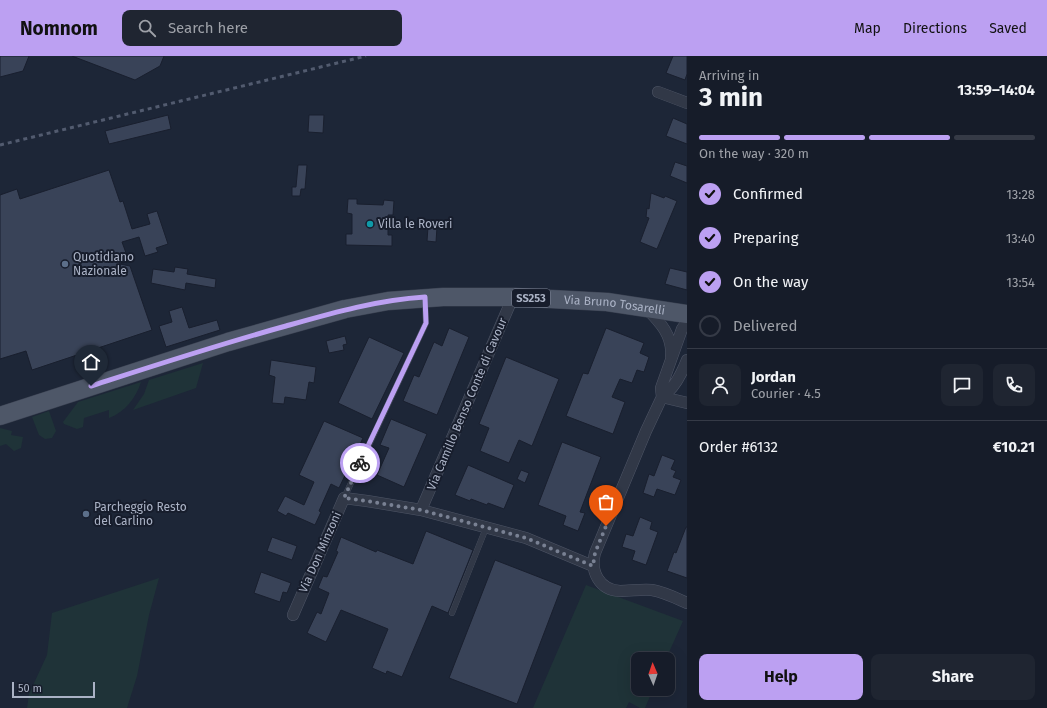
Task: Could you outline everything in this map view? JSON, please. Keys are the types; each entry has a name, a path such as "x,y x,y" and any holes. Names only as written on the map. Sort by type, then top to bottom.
{"main road":[{"name":"Via Bruno Tosarelli","path":"0,416 228,342 324,315 374,303 425,297 513,297 591,301 646,307 687,314"}],"street":[{"path":"658,92 687,103"},
{"name":"Via Camillo Benso Conte di Cavour","path":"421,510 513,297"},
{"path":"646,307 658,320 666,332 672,352 671,359"},
{"path":"687,322 682,329 671,359 662,388 662,396 595,553 593,566 598,579 607,587 618,591 651,590 687,603"},
{"path":"662,396 668,392 687,361"},
{"path":"662,396 687,403"},
{"name":"Via Don Minzoni","path":"293,615 344,498 421,510 526,538 593,566"}],"lane":[{"path":"344,498 426,323 425,297"},
{"path":"452,613 486,528"}],"green space":[{"path":"203,363 196,388 133,410 144,394 149,380"},
{"path":"141,382 133,399 125,408 115,415 109,418 109,410 84,418 83,427 77,429 64,424 63,422 78,402"},
{"path":"49,411 56,431 52,438 45,439 39,435 32,417"},
{"path":"0,428 12,431 11,435 23,437 21,448 14,451 6,444 0,446"},
{"path":"159,578 149,615 137,676 127,708 27,708 29,694 47,655 52,613"},
{"path":"586,585 683,621 669,652 631,652 631,696 650,696 645,708 640,708 629,702 626,708 533,708"}],"building":[{"path":"0,56 29,56 23,71 0,77"},
{"path":"72,56 164,56 160,66 135,80"},
{"path":"673,56 687,56 687,74 685,80 666,73"},
{"path":"168,115 171,129 109,144 105,131"},
{"path":"309,115 324,115 323,133 308,132"},
{"path":"673,118 687,124 687,144 666,136"},
{"path":"675,162 687,166 687,183 670,176"},
{"path":"298,165 307,165 305,189 301,189 300,196 292,196 292,187 296,187"},
{"name":"Quotidiano Nazionale","path":"109,170 120,202 123,201 132,229 150,224 147,214 157,211 168,244 156,248 158,252 145,256 139,237 122,242 129,261 120,264 130,266 152,330 32,370 26,351 0,359 0,195 17,189 20,199"},
{"path":"651,193 664,198 665,196 677,201 657,249 640,242 649,218 646,217 647,208 649,209"},
{"name":"Villa le Roveri","path":"348,199 357,199 357,204 383,205 384,200 394,201 393,215 388,215 388,235 392,235 392,246 346,245 346,234 352,234 352,214 347,213"},
{"path":"428,227 437,227 436,242 427,241"},
{"path":"175,267 188,269 187,274 216,279 215,288 186,283 185,290 151,283 153,269 174,272"},
{"path":"670,268 687,272 687,290 665,284"},
{"path":"182,307 189,328 217,320 220,330 166,347 159,326 172,322 169,311"},
{"path":"449,328 469,337 437,415 403,401 414,375 419,377 434,342 442,346"},
{"path":"606,328 644,343 640,353 649,357 644,372 637,370 632,383 620,379 612,397 625,402 613,434 566,416 583,373 588,374"},
{"path":"345,336 347,344 343,345 344,350 329,353 326,341"},
{"path":"369,337 404,353 372,419 338,403"},
{"path":"506,357 559,379 532,446 519,440 509,463 480,451 489,428 479,424"},
{"path":"271,360 316,367 314,383 309,382 306,400 285,397 284,404 272,403 275,377 269,375"},
{"path":"391,419 427,434 404,487 377,475 389,448 380,445"},
{"path":"324,421 363,438 339,488 331,484 319,511 321,512 315,525 288,513 286,516 277,511 285,496 304,505 314,482 299,475"},
{"path":"562,442 601,457 580,512 585,513 578,531 563,525 566,516 538,505"},
{"path":"662,455 675,460 671,469 676,471 673,477 681,480 675,495 657,489 654,497 643,493 649,474 654,476"},
{"path":"468,465 514,485 504,509 471,499 470,501 455,495"},
{"path":"521,470 529,473 525,483 517,479"},
{"path":"640,517 652,522 650,529 658,532 646,565 632,560 635,551 622,547 626,534 633,536"},
{"path":"687,527 687,578 667,571"},
{"path":"426,531 473,550 448,613 432,606 402,677 387,671 386,674 372,668 388,629 341,610 326,642 307,633 317,612 321,614 329,593 318,588 323,576 327,577 338,552 336,551 341,537 376,552 377,550 413,564"},
{"path":"272,537 297,546 292,560 267,551"},
{"path":"495,560 562,586 517,704 449,678"},
{"path":"261,572 291,583 287,593 283,592 280,602 254,593"}],"railway":[{"path":"0,145 366,56"}],"way so far":[{"path":"360,463 344,498 421,510 526,538 593,566 593,559 606,526"}],"place":[{"name":"Villa le Roveri","path":"370,224"},
{"name":"Quotidiano Nazionale","path":"65,264"},
{"name":"Parcheggio Resto del Carlino","path":"86,514"}],"route":[{"path":"91,386 228,342 345,309 374,303 425,297 426,323 360,463"}]}
